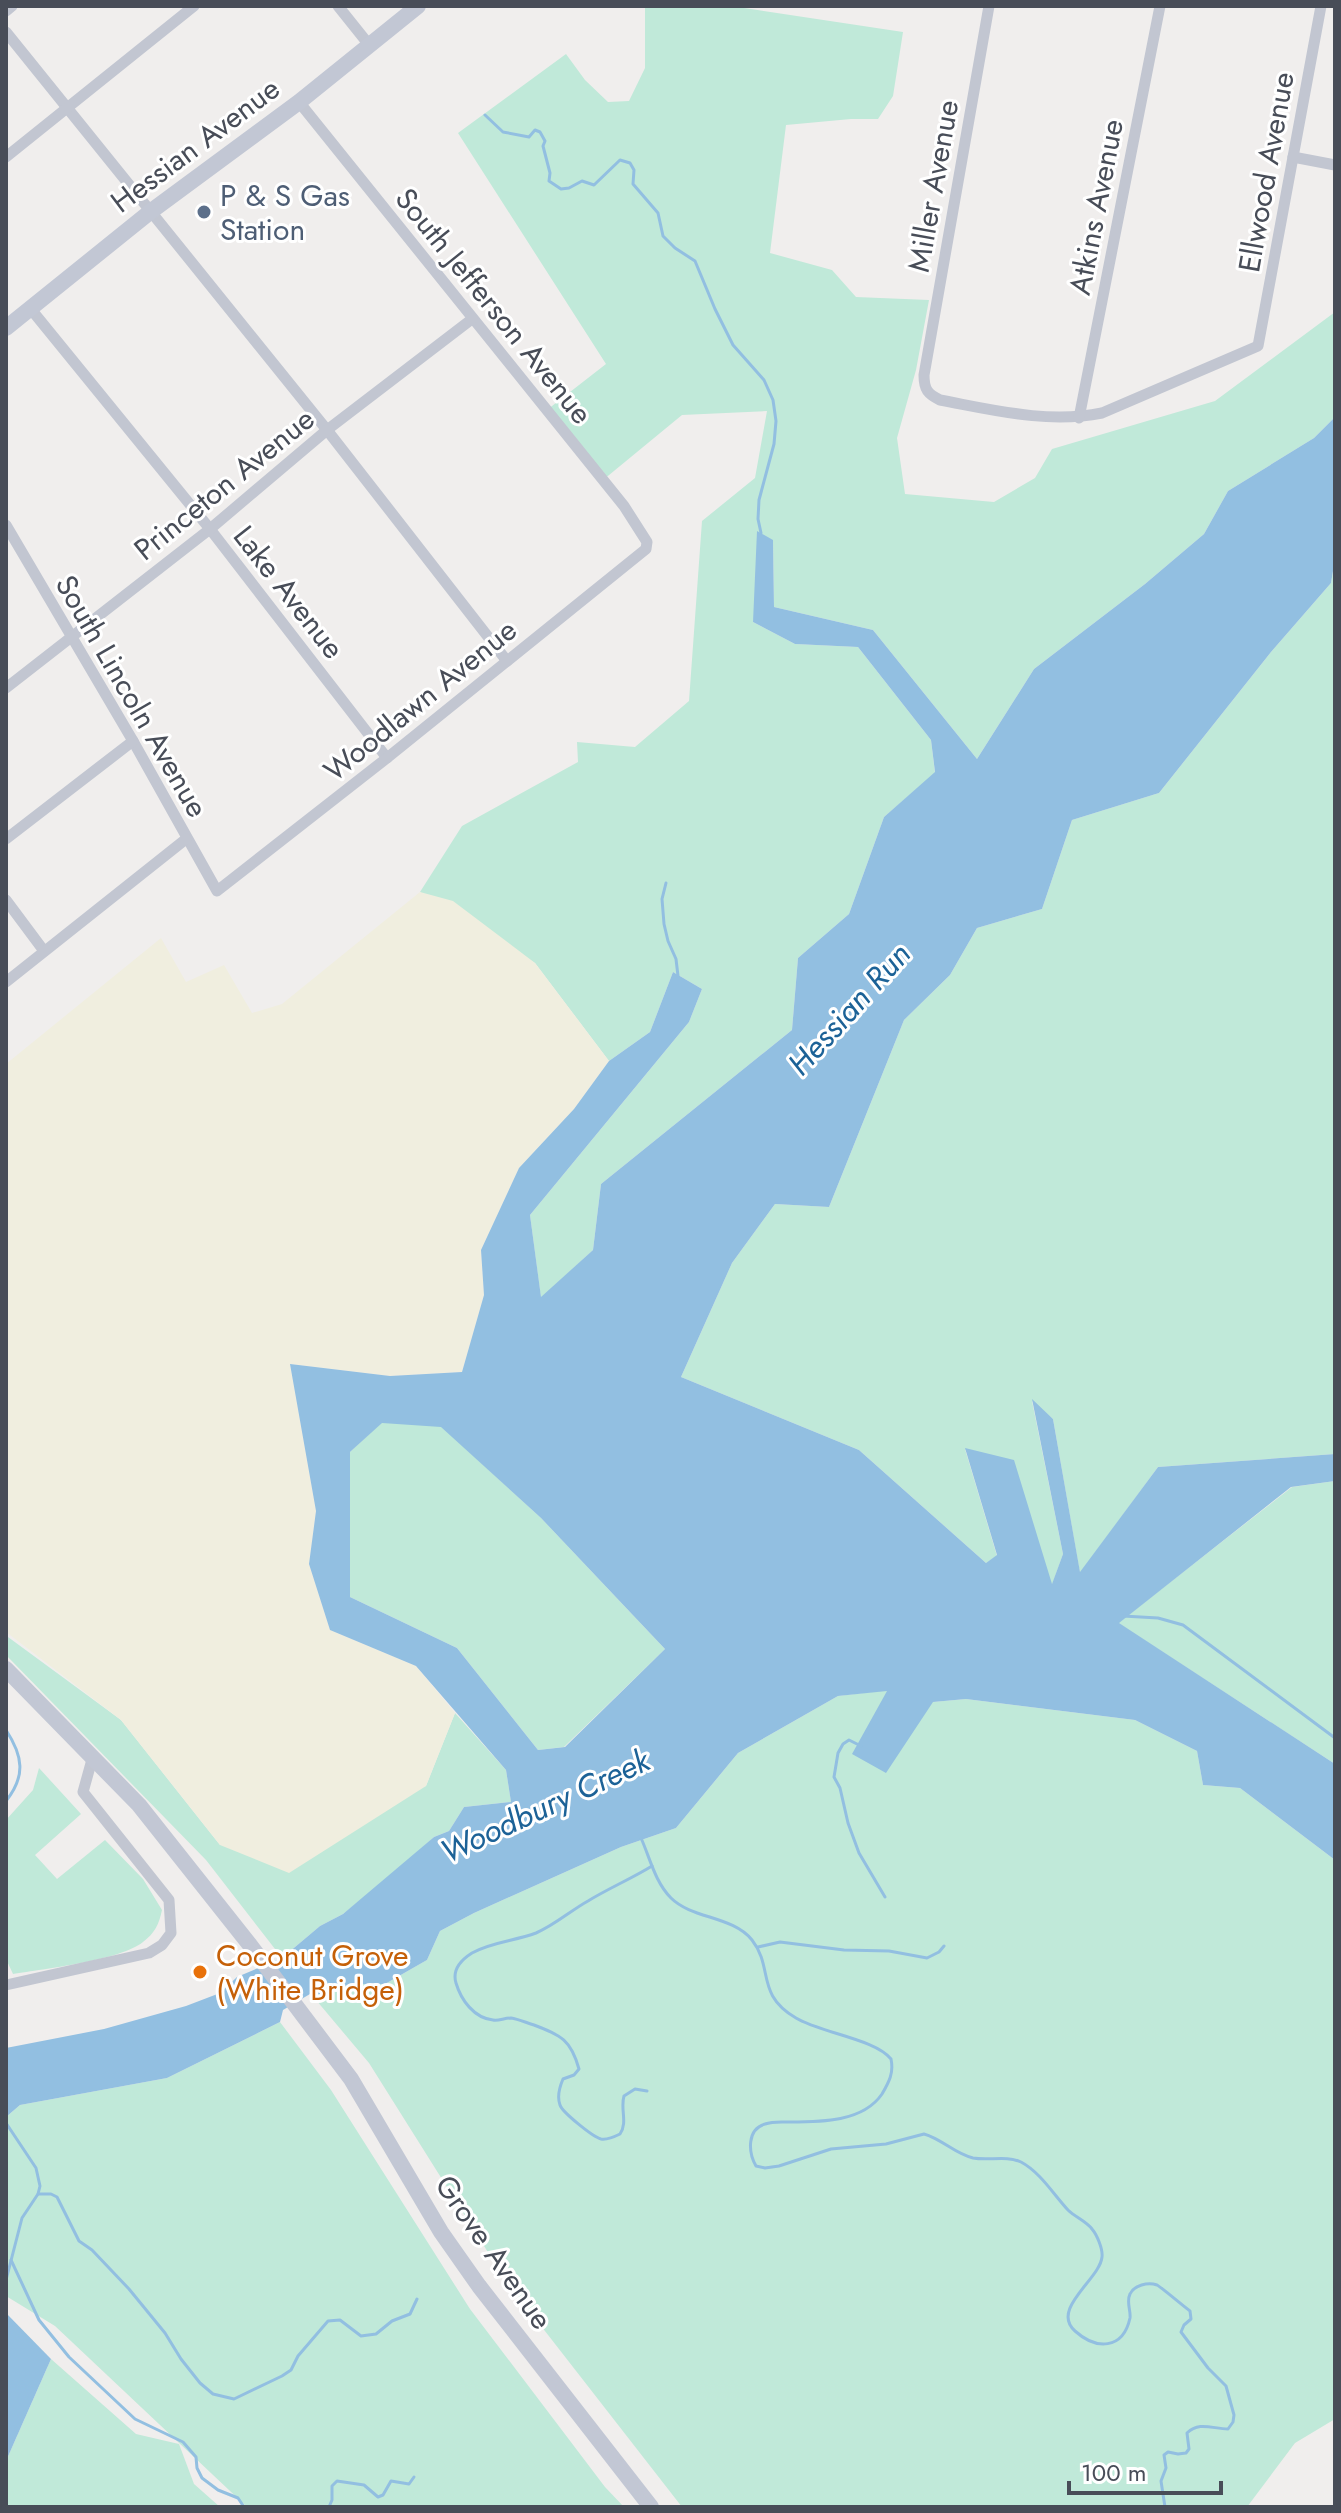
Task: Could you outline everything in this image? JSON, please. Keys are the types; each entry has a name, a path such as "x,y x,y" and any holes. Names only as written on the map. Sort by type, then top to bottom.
{"main road":[{"name":"Hessian Avenue","path":"6,328 150,212 299,102 418,6"},
{"name":"Grove Avenue","path":"6,1669 139,1805 250,1945 351,2079 441,2232 471,2276 651,2507"}],"street":[{"path":"6,11 12,6"},
{"path":"6,157 194,6"},
{"path":"338,6 370,46"},
{"name":"Miller Avenue","path":"989,6 924,387 928,394 940,400 1041,418 1079,418"},
{"name":"Atkins Avenue","path":"1079,418 1160,6"},
{"name":"Ellwood Avenue","path":"1079,418 1120,407 1258,346 1321,6"},
{"path":"6,32 327,430 507,661"},
{"name":"South Jefferson Avenue","path":"299,102 624,506 647,542"},
{"path":"1293,157 1335,165"},
{"name":"Lake Avenue","path":"30,308 210,529 387,758"},
{"name":"Princeton Avenue","path":"6,688 210,529 327,430 472,319"},
{"name":"South Lincoln Avenue","path":"8,533 133,741 217,891"},
{"name":"Woodlawn Avenue","path":"217,891 637,557 646,549 647,542"},
{"path":"6,839 133,741"},
{"path":"6,982 186,839"},
{"path":"6,900 44,951"},
{"path":"6,1985 149,1953 162,1945 171,1933 169,1900 83,1792 93,1756"}],"green space":[{"path":"645,6 731,6 903,32 893,96 878,119 786,125 770,253 832,270 856,297 929,300 916,370 897,438 905,494 994,502 1035,478 1052,449 1215,401 1335,312 1335,417 1314,438 1228,491 1204,534 1145,584 1034,669 977,759 873,630 774,607 773,540 753,622 795,644 858,647 931,740 935,773 884,817 849,914 798,958 792,1030 601,1184 593,1250 541,1298 530,1215 689,1022 702,989 673,972 650,1032 609,1061 535,963 420,892 462,826 578,762 577,742 635,747 689,701 702,521 755,478 767,411 682,415 603,480 543,413 606,364 458,133 566,54 585,80 608,102 629,101 645,68"},
{"path":"1335,560 1335,1454 1158,1467 1080,1573 1053,1419 1032,1401 1063,1554 1052,1585 965,1449 997,1556 986,1563 859,1450 681,1377 732,1263 775,1204 829,1207 904,1020 950,975 977,928 1042,909 1072,820 1159,793 1271,652 1331,583"},
{"path":"382,1422 441,1426 541,1518 665,1649 564,1747 538,1750 457,1648 350,1597 350,1452"},
{"path":"1335,1481 1335,1764 1118,1623 1292,1487"},
{"path":"6,1637 121,1720 220,1845 426,1786 455,1713 506,1770 511,1802 464,1807 449,1831 434,1837 392,1875 343,1914 320,1926 282,1958 206,1860 6,1655"},
{"path":"888,1690 933,1702 966,1699 1135,1720 1197,1751 1203,1785 1240,1788 1335,1860 1335,2419 1295,2443 1247,2507 682,2507 506,2281 369,2063 311,1994 325,1994 357,1984 385,1984 427,1960 440,1931 621,1847 676,1828 738,1753 838,1696"},
{"path":"39,1768 81,1814 35,1855 57,1879 105,1840 143,1879 162,1910 153,1932 132,1948 81,1963 13,1974 6,1959 6,1820 33,1790"},
{"path":"280,2022 331,2090 470,2309 605,2487 624,2507 247,2507 55,2326 6,2296 6,2117 20,2105 167,2078"},
{"path":"51,2359 136,2434 179,2444 194,2484 220,2507 6,2507 6,2461"}],"sand":[{"path":"420,892 453,901 535,963 609,1061 574,1109 519,1168 481,1250 484,1295 462,1372 390,1376 290,1364 316,1511 309,1564 330,1630 416,1666 455,1713 426,1786 289,1873 220,1845 121,1720 6,1632 6,1064 161,938 186,982 224,965 252,1013 282,1004"}],"water":[{"path":"1335,417 1335,559 1331,583 1271,652 1159,793 1072,820 1042,909 977,928 950,975 904,1020 829,1207 775,1204 732,1263 681,1377 859,1450 986,1563 997,1555 965,1448 1014,1460 1052,1584 1063,1554 1032,1399 1053,1419 1080,1572 1158,1467 1335,1454 1335,1481 1291,1487 1119,1623 1335,1764 1335,1860 1240,1788 1203,1785 1197,1751 1135,1720 966,1699 933,1702 886,1773 852,1754 887,1691 838,1696 738,1753 676,1828 621,1847 440,1931 427,1960 385,1984 357,1984 325,1994 310,1994 283,2010 280,2022 167,2078 20,2105 6,2117 6,2048 104,2029 220,1993 237,1977 282,1958 320,1926 343,1914 434,1837 449,1831 464,1807 511,1802 506,1770 416,1666 330,1630 309,1564 316,1511 290,1364 390,1376 462,1372 484,1295 481,1250 519,1168 574,1109 609,1061 650,1032 673,972 702,989 689,1022 530,1215 541,1297 593,1250 601,1184 792,1030 798,958 849,914 884,817 935,772 931,740 858,647 795,644 753,622 757,531 773,540 774,607 873,630 977,759 1034,669 1145,584 1204,534 1228,491 1314,438","holes":["382,1423 441,1427 541,1518 665,1649 565,1747 538,1750 457,1648 350,1597 350,1452"]},
{"path":"6,2313 51,2359 6,2461"}],"waterway":[{"path":"485,115 503,132 529,137 535,130 540,132 545,141 543,146 549,181 561,189 582,181 594,185 620,160 630,163 634,170 633,184 658,213 663,236 695,261 733,345 764,380 773,400 776,421 774,444 759,500 761,533"},
{"path":"666,883 662,899 664,924 676,959 678,976"},
{"path":"1123,1616 1158,1618 1183,1625 1335,1738"},
{"path":"6,1730 16,1749 20,1766 17,1783 6,1801"},
{"path":"861,1746 849,1740 843,1744 838,1753 834,1777 859,1853 885,1897"},
{"path":"641,1838 657,1877 671,1898 690,1910 734,1926 752,1940 759,1950 770,1990 783,2009 807,2023 873,2046 891,2059 887,2085 874,2103 864,2110 828,2121 774,2122 759,2127 751,2142 756,2166 779,2166 831,2149 886,2144 924,2134 973,2158 1003,2158 1021,2162 1041,2178 1068,2210 1090,2226 1099,2242 1102,2254 1099,2266 1068,2313 1075,2331 1100,2344 1115,2341 1126,2329 1130,2318 1130,2294 1138,2286 1146,2284 1157,2285 1190,2311 1191,2319 1181,2332 1226,2386 1234,2415 1228,2429 1196,2427 1187,2433 1189,2449 1186,2453 1168,2452 1164,2455 1166,2468 1161,2481 1165,2507"},
{"path":"647,2091 635,2089 624,2096 620,2134 606,2139 597,2137 560,2105 563,2079 574,2075 579,2069 564,2040 520,2020 493,2020 480,2016 465,2002 455,1974 458,1966 472,1953 543,1930 596,1896 652,1866"},
{"path":"758,1947 780,1942 844,1950 889,1951 927,1958 944,1946"},
{"path":"6,2123 36,2168 40,2186 22,2218 6,2280"},
{"path":"38,2194 57,2197 79,2241 92,2250 129,2289 200,2383 213,2394 234,2399 282,2376 291,2370 298,2356 328,2321 340,2320 361,2336 376,2334 392,2321 410,2314 417,2299"},
{"path":"11,2260 39,2320 69,2357 135,2419 183,2442 196,2457 202,2478 218,2490 238,2498 244,2507"},
{"path":"329,2507 332,2486 337,2481 364,2485 378,2497 383,2495 391,2481 409,2484 414,2477"},
{"path":"290,2507 297,2507"}],"place":[{"name":"P & S Gas Station","path":"204,212"},
{"name":"Coconut Grove (White Bridge)","path":"200,1972"}],"water label":[{"name":"Hessian Run","path":"849,1009"},
{"name":"Woodbury Creek","path":"545,1806"}]}
